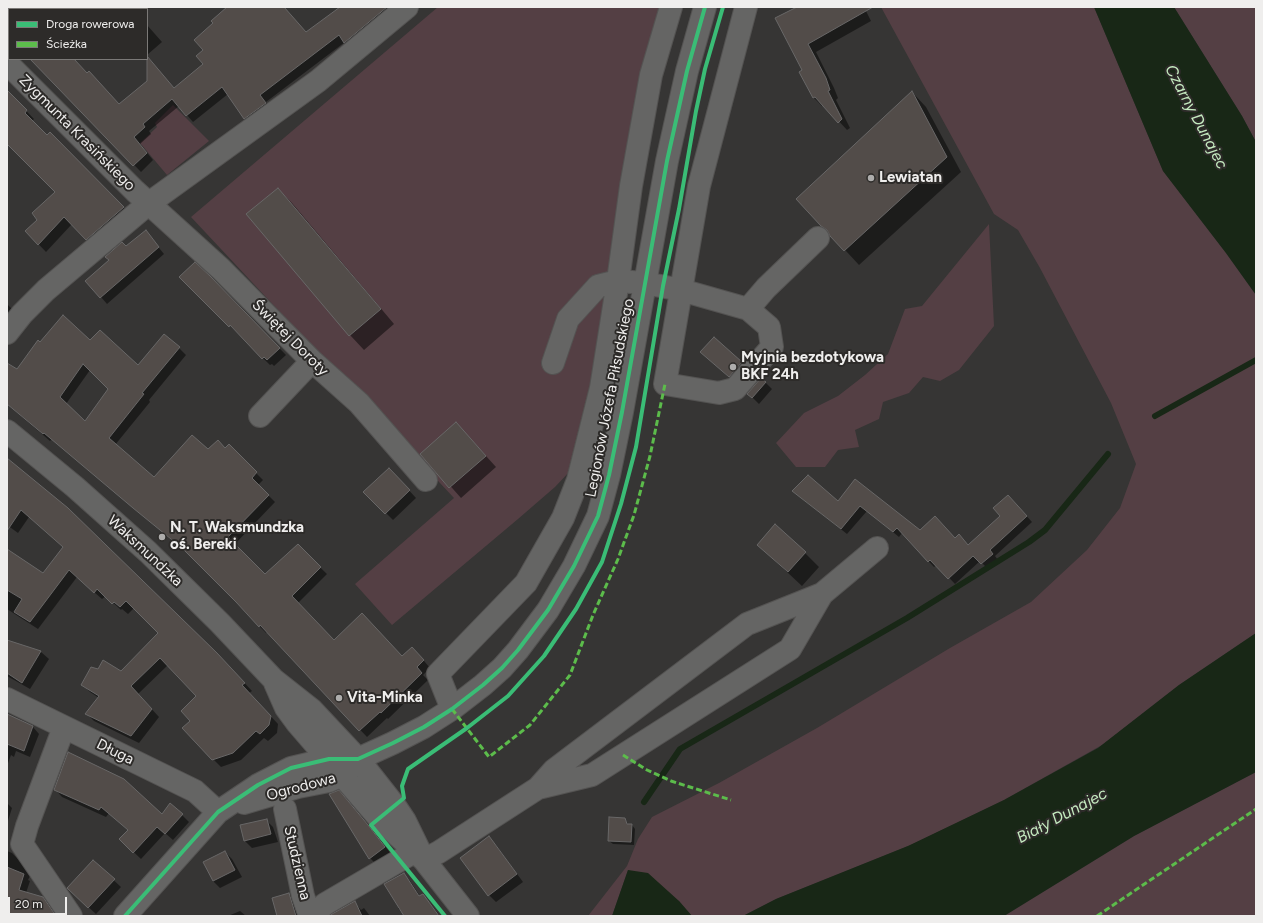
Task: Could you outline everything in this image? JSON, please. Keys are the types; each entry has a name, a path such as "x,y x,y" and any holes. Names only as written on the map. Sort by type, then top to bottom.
{"street":[{"path":"7,332 22,314 46,290 148,204 318,81 406,7"},
{"path":"452,709 438,674 526,583 563,518 578,480 601,388 631,186 651,75 671,7"},
{"name":"Legionów Józefa Piłsudskiego","path":"343,775 358,759 424,726 452,709 502,668 518,650 548,610 574,566 598,516 615,448 644,283 674,131 687,70 705,7"},
{"path":"553,363 568,319 598,286 618,281 644,283 681,290 748,309 769,327 772,347 735,389 719,393 665,384 681,290 699,186 746,7"},
{"name":"Zygmunta Krasińskiego","path":"7,63 148,204"},
{"name":"Świętej Doroty","path":"148,204 221,269 312,361 359,403 426,480"},
{"path":"748,309 766,288 818,238"},
{"path":"260,416 312,361"},
{"name":"Waksmundzka","path":"7,431 74,487 153,557 220,623 274,680 312,710 358,759 405,821 419,856"},
{"path":"311,916 325,904 419,856 439,852 538,788 554,770 747,624 822,594 876,548"},
{"path":"538,788 592,775 790,649 822,594"},
{"name":"Waksmundzka","path":"274,680 286,708 379,818 419,856 468,916"},
{"name":"Długa","path":"7,699 196,791 218,812"},
{"path":"64,728 27,826 22,844 71,916"},
{"name":"Legionów Józefa Piłsudskiego","path":"329,759 358,759"},
{"name":"Ogrodowa","path":"218,812 258,785 291,768 329,759"},
{"name":"Ogrodowa","path":"218,812 263,797 329,781 343,775"},
{"name":"Studzienna","path":"285,809 303,896 311,916"},
{"path":"125,916 218,812"}],"shaded area":[{"path":"438,7 661,7 632,118 598,340 581,438 572,469 555,487 392,625 355,584 454,498 191,217"},
{"path":"881,7 1094,7 1163,171 1256,295 1256,633 1179,685 1102,745 1004,800 913,844 776,899 743,916 692,916 679,901 628,870 612,916 588,916 627,866 638,839 652,817 719,783 817,728 950,648 1031,602 1087,550 1120,508 1136,464 1111,403 1040,268 1018,230 994,214"},
{"path":"1174,7 1256,7 1256,142 1242,116"},
{"path":"173,105 209,141 167,175 140,143 157,127 155,123"},
{"path":"989,224 994,326 959,370 940,381 923,377 909,393 883,402 879,419 855,430 859,447 838,450 825,467 796,467 776,443 804,413 838,396 865,375 888,354 905,309 922,306"},
{"path":"1256,772 1256,916 1004,916 1134,836"}],"water":[{"name":"Czarny Dunajec","path":"1094,7 1174,7 1242,116 1256,142 1256,295 1163,171"},
{"name":"Biały Dunajec","path":"1256,633 1256,772 1134,836 1004,916 743,916 776,899 908,846 1004,800 1098,748 1179,685"},
{"path":"628,870 648,873 679,901 692,916 612,916"}],"building":[{"path":"227,7 284,7 306,32 340,7 387,7 344,43 339,35 260,95 266,103 244,119 222,87 186,116 172,99 143,124 145,127 134,137 147,153 133,166 31,60 75,60 87,73 89,71 119,104 147,81 148,57 174,88 203,64 196,56 203,50 194,40 213,23 211,21"},
{"path":"797,7 873,7 808,44 826,78 830,90 828,91 842,119 838,123 815,97 813,98 799,72 802,70 775,18"},
{"path":"7,90 27,110 25,113 47,135 50,132 124,207 86,240 64,217 38,245 25,231 37,220 32,213 55,192 7,144"},
{"name":"Lewiatan","path":"912,91 947,157 844,251 830,236 827,230 821,226 796,199"},
{"path":"278,188 381,309 349,336 246,214"},
{"path":"146,230 159,247 100,298 85,281 109,260 105,257 122,242 126,246"},
{"path":"195,262 280,348 267,360 264,357 262,359 230,325 229,327 179,277"},
{"path":"63,315 90,340 100,330 138,365 164,334 180,347 142,393 144,394 109,438 154,477 192,435 208,449 218,440 225,448 229,444 257,472 252,478 269,495 228,537 265,574 298,544 321,567 292,596 334,640 362,613 402,656 412,647 424,660 417,667 422,673 381,713 380,712 359,731 260,625 259,627 182,548 7,404 7,363 17,369 38,340 40,342","holes":["83,364 108,389 85,421 60,397"]},
{"path":"714,337 742,362 729,377 700,352"},
{"path":"761,378 766,382 752,398 747,394"},
{"path":"456,422 486,456 449,488 420,454"},
{"path":"7,458 68,508 217,653 245,683 242,685 271,716 269,725 260,734 256,731 233,753 212,760 182,728 190,721 181,711 196,696 160,658 131,686 152,709 131,736 85,714 99,696 81,685 91,667 98,669 103,660 121,671 158,633 126,601 120,607 114,602 112,604 97,589 94,593 69,570 30,622 14,612 22,599 7,590 7,549 43,573 63,547 21,510 7,531"},
{"path":"389,468 410,490 385,514 363,492"},
{"path":"808,475 838,501 855,479 920,530 935,516 955,538 959,534 968,545 1000,516 993,508 1008,495 1027,516 990,550 993,554 981,564 973,556 948,579 930,560 928,562 897,528 893,532 860,506 841,529 792,491"},
{"path":"775,524 806,552 788,572 757,545"},
{"path":"7,640 41,651 22,683 7,673"},
{"path":"7,714 33,726 24,751 7,744"},
{"path":"68,752 124,779 162,814 170,803 183,814 165,834 157,827 133,853 119,839 128,830 101,807 99,810 54,790"},
{"path":"339,790 385,847 369,859 329,794"},
{"path":"609,817 625,818 627,824 632,824 631,842 608,841"},
{"path":"267,819 271,834 244,841 240,825"},
{"path":"489,836 517,874 488,896 460,858"},
{"path":"225,851 235,870 213,881 203,862"},
{"path":"93,860 115,879 88,908 67,888"},
{"path":"7,867 24,874 19,890 43,897 54,913 53,916 7,916"},
{"path":"404,873 419,896 423,894 439,916 404,916 384,884"},
{"path":"289,893 296,916 277,916 272,898"},
{"path":"355,901 362,916 330,916 332,914"}],"waterway":[{"path":"1155,416 1256,360"},
{"path":"644,802 680,749 907,618 1029,542 1045,530 1108,454"}],"marked path":[{"path":"452,709 489,757 530,725 570,675 593,615 618,559 634,515 650,456 665,384"},
{"path":"623,755 647,770 671,781 731,800"},
{"path":"1097,916 1256,809"}],"cycle path":[{"path":"125,916 218,812 258,785 291,768 329,759 358,759 424,727 452,709 502,668 518,650 548,610 574,566 598,516 609,475 622,412 667,161 687,71 705,7"},
{"path":"445,916 371,825 404,798 402,786 408,769 467,728 508,696 544,656 576,609 602,562 621,504 636,447 663,286 679,209 696,111 705,69 723,7"}],"place":[{"name":"Lewiatan","path":"871,178"},
{"name":"Myjnia bezdotykowa BKF 24h","path":"733,367"},
{"name":"N. T. Waksmundzka oś. Bereki","path":"162,537"},
{"name":"Vita-Minka","path":"339,698"}]}
